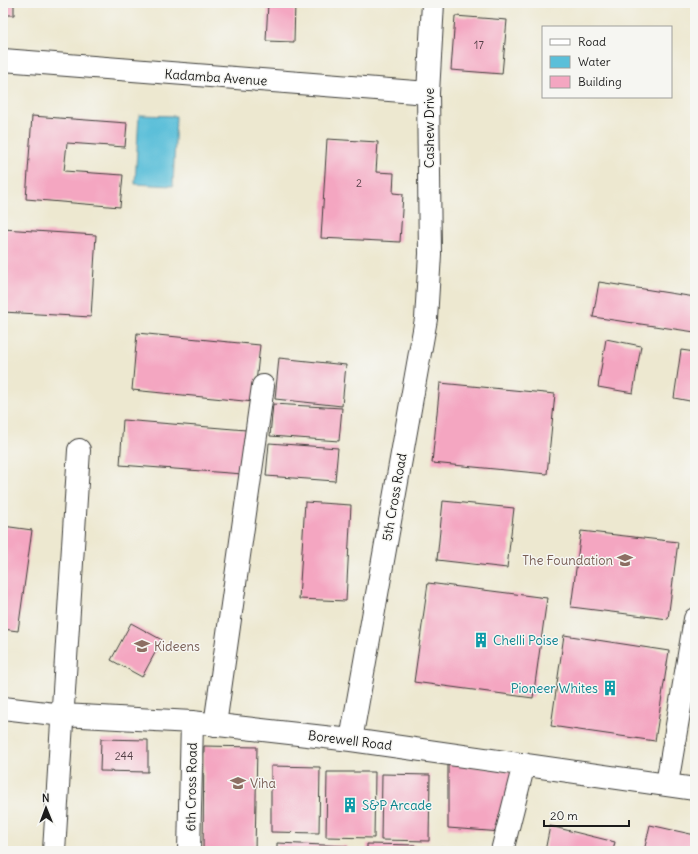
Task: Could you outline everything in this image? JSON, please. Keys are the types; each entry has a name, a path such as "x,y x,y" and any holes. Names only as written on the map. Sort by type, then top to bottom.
{"street":[{"name":"Cashew Drive","path":"430,254 428,93 433,3"},
{"name":"Kadamba Avenue","path":"3,60 428,93"},
{"name":"5th Cross Road","path":"351,740 426,319 430,254"},
{"path":"215,725 262,386"},
{"path":"54,851 79,450"},
{"path":"667,784 695,619"},
{"name":"Borewell Road","path":"3,708 63,715 192,722 351,740 695,789"},
{"name":"6th Cross Road","path":"189,851 192,722"},
{"path":"502,851 524,764"}],"water":[{"path":"139,115 176,116 173,186 135,184"}],"building":[{"path":"3,3 14,3 14,15 3,15"},
{"path":"268,3 295,3 294,42 266,41"},
{"path":"455,16 507,20 502,74 451,70"},
{"path":"32,116 127,123 125,147 67,143 64,171 123,175 120,207 26,199"},
{"path":"327,139 378,142 376,172 394,173 393,193 403,194 400,242 321,238"},
{"path":"3,229 96,235 91,317 3,312"},
{"path":"599,282 695,297 695,332 593,317"},
{"path":"137,333 260,345 254,402 132,390"},
{"path":"606,339 641,346 633,393 598,387"},
{"path":"681,350 695,352 695,402 674,398"},
{"path":"279,358 346,365 342,406 275,399"},
{"path":"440,383 555,394 547,474 432,463"},
{"path":"273,404 342,408 339,441 270,436"},
{"path":"123,420 246,430 243,474 120,465"},
{"path":"269,443 338,448 335,481 266,476"},
{"path":"443,501 514,508 507,568 437,560"},
{"path":"305,502 351,505 346,601 299,599"},
{"path":"3,526 32,530 18,631 3,629"},
{"path":"581,531 678,542 668,619 571,607"},
{"name":"Chelli Poise","path":"428,583 547,598 533,698 414,682"},
{"path":"131,623 162,640 142,677 111,660"},
{"name":"Pioneer Whites","path":"564,635 669,651 655,741 551,726"},
{"path":"101,739 148,740 148,772 100,771"},
{"path":"204,746 257,747 255,851 203,851"},
{"path":"448,763 517,772 502,832 448,828"},
{"path":"271,766 320,767 319,833 271,832"},
{"name":"S&P Arcade","path":"327,772 375,772 374,838 326,837"},
{"path":"382,774 430,775 429,841 381,840"},
{"path":"650,825 695,835 695,851 644,851"},
{"path":"550,826 615,842 613,851 545,851"},
{"path":"277,843 347,846 347,851 277,851"},
{"path":"367,844 415,845 415,851 367,851"},
{"path":"432,847 483,849 483,851 432,851"}],"place":[{"name":"The Foundation","path":"625,560"},
{"name":"Chelli Poise","path":"481,640"},
{"name":"Kideens","path":"142,646"},
{"name":"Pioneer Whites","path":"610,688"},
{"name":"Viha","path":"238,783"},
{"name":"S&P Arcade","path":"350,805"}]}
